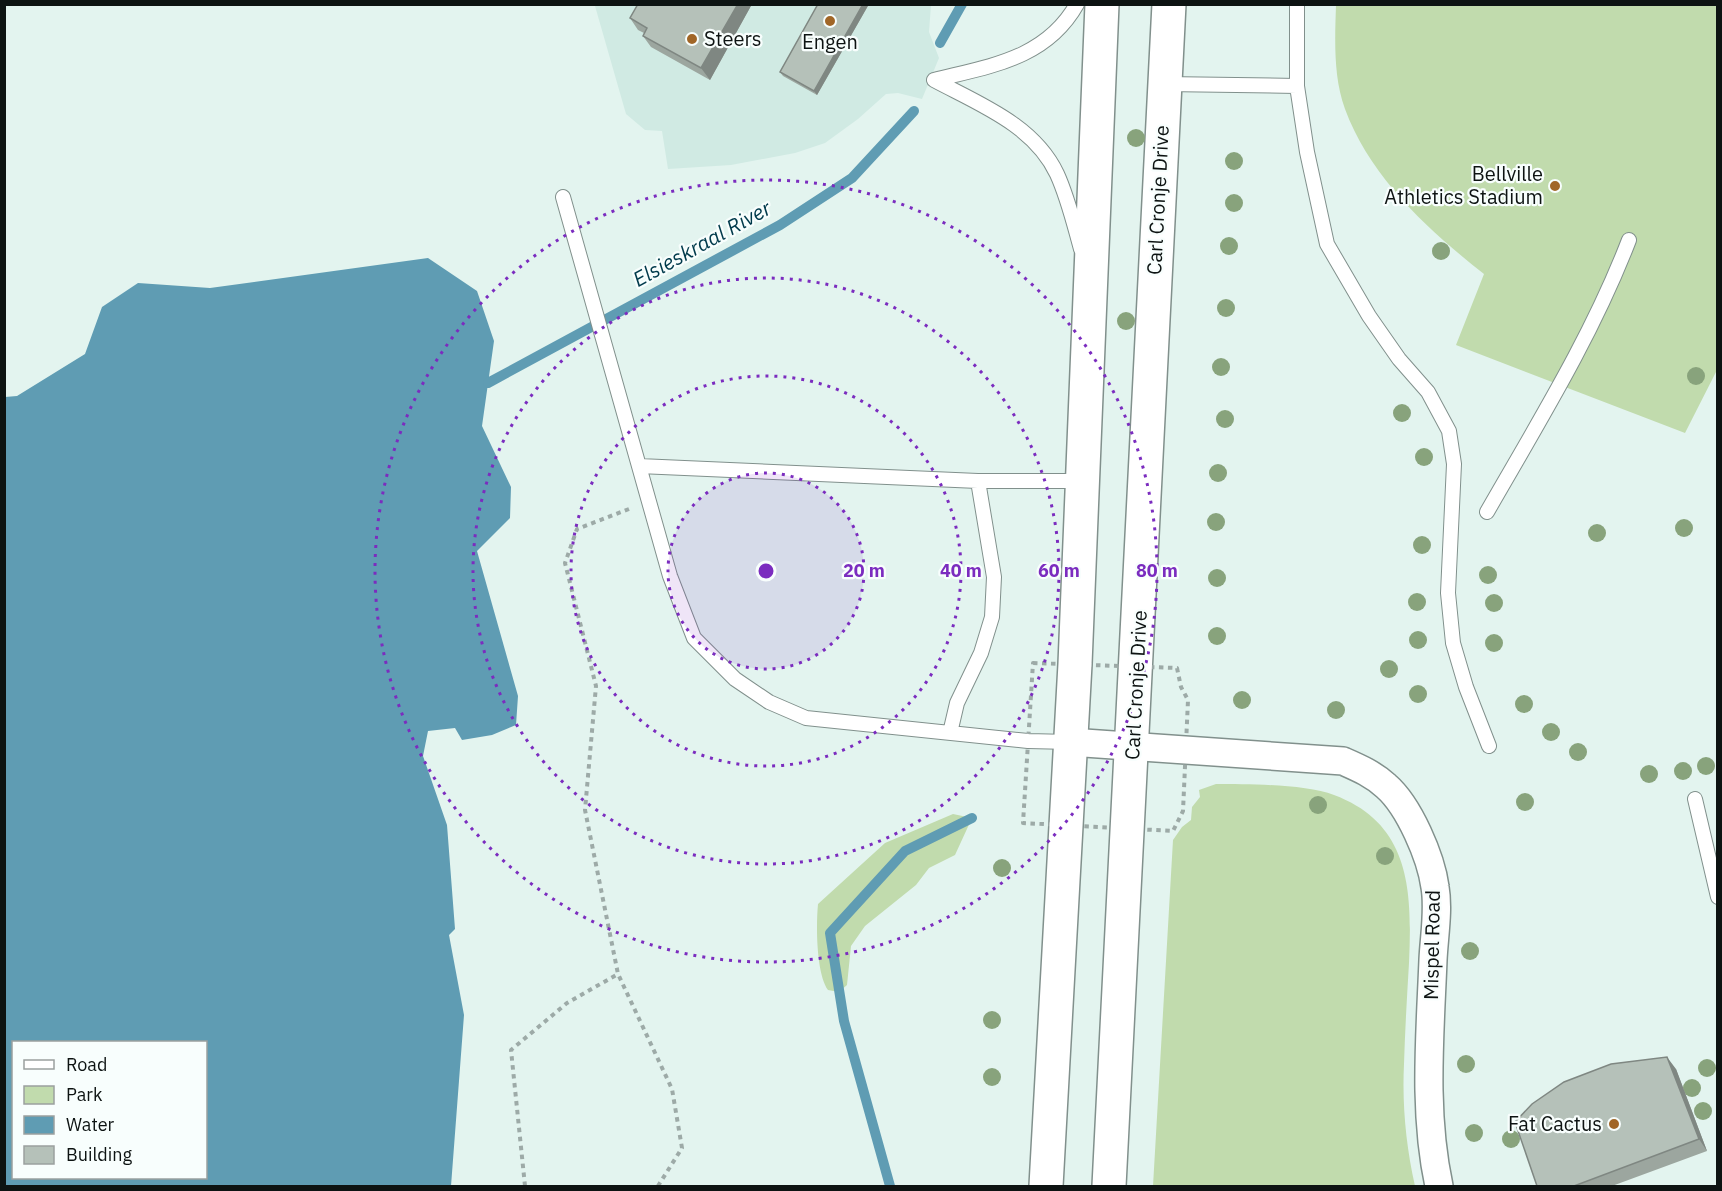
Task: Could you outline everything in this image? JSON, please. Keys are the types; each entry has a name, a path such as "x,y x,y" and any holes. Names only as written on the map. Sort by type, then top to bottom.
{"main road":[{"path":"1046,1186 1083,481 1102,4"},
{"name":"Carl Cronje Drive","path":"1109,1186 1169,4"}],"street":[{"name":"Mispel Road","path":"1070,742 1343,761 1370,773 1389,788 1410,819 1423,844 1436,887 1428,1094 1430,1133 1439,1186"}],"lane":[{"path":"1077,4 1061,27 1033,51 1016,59 934,80 1002,116 1034,141 1047,157 1063,189 1091,286"},
{"path":"1297,4 1297,86 1307,152 1327,244 1369,316 1399,358 1428,392 1449,431 1454,464 1448,593 1453,643 1466,687 1489,746"},
{"path":"1164,84 1297,86"},
{"path":"563,197 670,576 694,638 735,680 769,702 806,718 1028,741 1070,742"},
{"path":"1487,512 1576,357 1610,289 1629,240"},
{"path":"639,466 978,481 1083,481"},
{"path":"950,733 957,703 981,653 992,617 994,577 978,481"},
{"path":"1695,799 1718,897"}],"path":[{"path":"649,501 577,529 565,563 596,686 585,810 618,974 672,1089 682,1148 658,1186"},
{"path":"525,1186 511,1050 567,1003 618,974"}],"shaded area":[{"path":"603,4 931,5 929,32 939,58 922,99 898,93 886,94 858,119 825,143 795,153 731,165 668,169 662,131 645,130 626,114 595,6"}],"green space":[{"name":"Bellville Athletics Stadium","path":"1336,5 1717,5 1717,370 1685,433 1456,345 1484,274 1442,239 1403,200 1369,157 1356,134 1345,109 1338,83"},
{"path":"1216,784 1292,787 1334,795 1360,808 1379,824 1393,843 1402,864 1410,912 1404,1110 1415,1186 1153,1186 1173,840 1182,827 1191,820 1192,807 1200,797 1199,790"},
{"path":"953,814 972,818 955,855 929,868 916,885 865,926 851,946 847,985 839,992 828,990 819,961 818,904 885,843"}],"water":[{"path":"428,258 477,291 494,341 482,426 511,487 510,518 477,551 518,696 516,725 492,735 462,740 455,728 428,731 423,756 447,825 455,929 449,935 464,1015 451,1186 5,1186 5,397 17,396 85,354 102,307 138,283 210,288"}],"building":[{"path":"638,4 738,4 701,68 643,36 647,28 630,18"},
{"path":"818,4 863,4 814,91 780,72"},
{"name":"Fat Cactus","path":"1667,1057 1699,1139 1574,1186 1537,1186 1515,1122 1532,1104 1564,1082 1611,1064"}],"waterway":[{"name":"Elsieskraal River","path":"940,43 962,4"},
{"name":"Elsieskraal River","path":"488,383 780,225 852,178 914,111"},
{"path":"890,1186 844,1021 830,933 905,851 972,818"}],"place":[{"name":"Engen","path":"830,21"},
{"name":"Steers","path":"692,39"},
{"name":"Bellville Athletics Stadium","path":"1555,186"},
{"name":"Fat Cactus","path":"1614,1124"}]}
